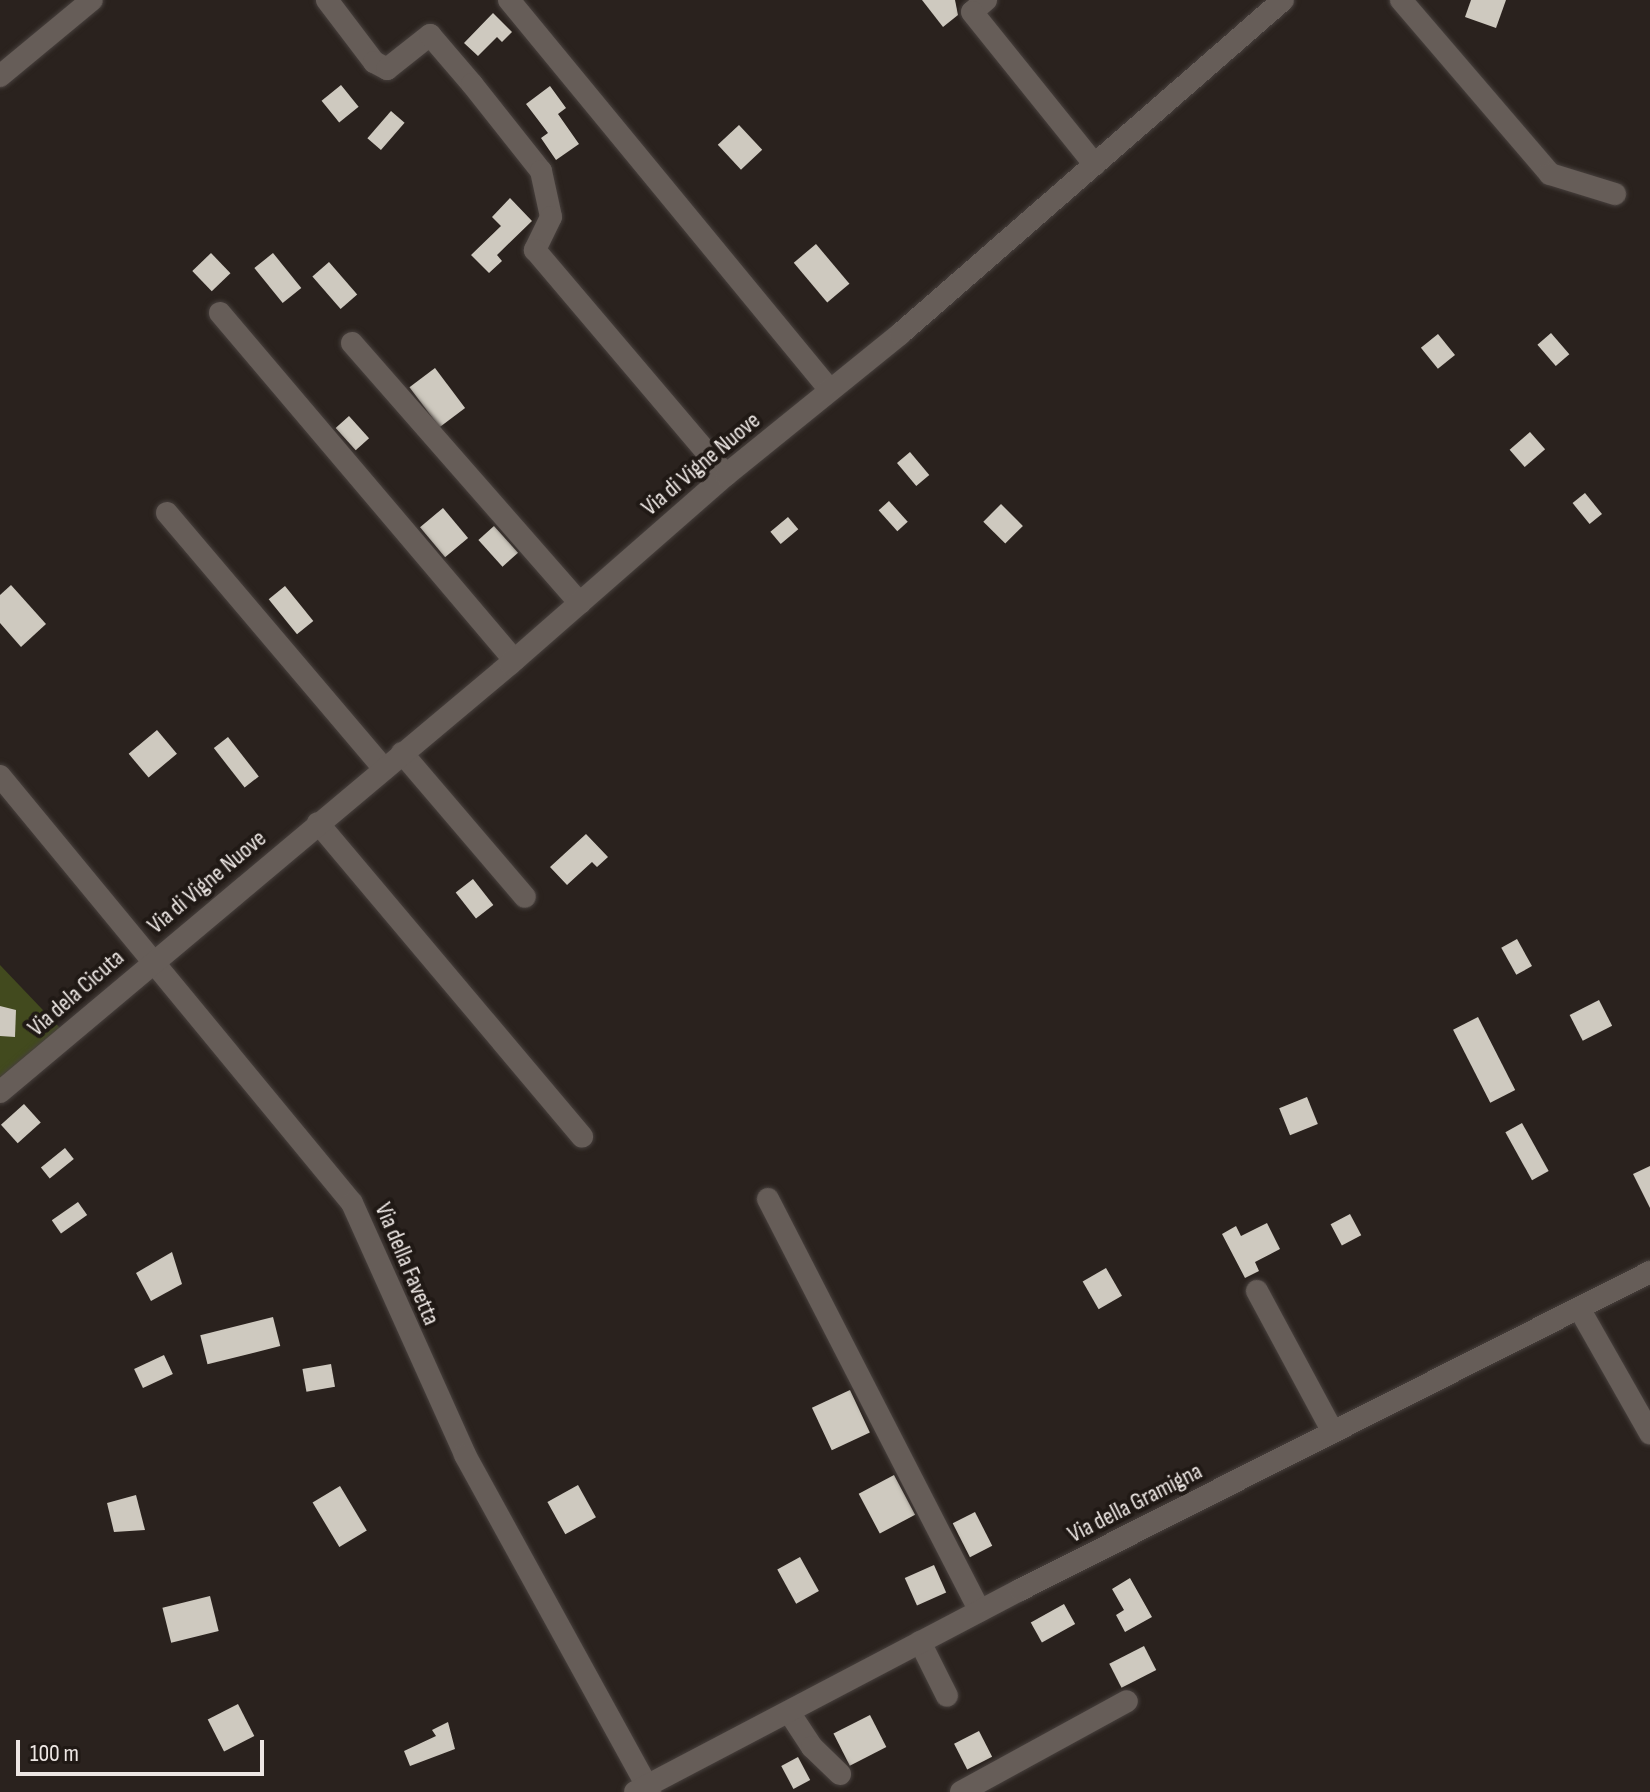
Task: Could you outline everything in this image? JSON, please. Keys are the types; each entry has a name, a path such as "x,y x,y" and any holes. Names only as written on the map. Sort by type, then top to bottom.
{"street":[{"path":"0,76 92,0"},
{"path":"327,0 374,62 387,69 430,35 472,84 541,171 551,217 535,250 726,475"},
{"path":"509,0 830,390"},
{"path":"986,0 972,12 1095,165"},
{"name":"Via di Vigne Nuove","path":"150,964 514,660 726,475 1095,165 1283,0"},
{"path":"1401,0 1550,174 1615,194"},
{"path":"220,313 514,660"},
{"path":"352,343 580,603"},
{"path":"167,513 383,768"},
{"path":"402,753 525,897"},
{"name":"Via della Favetta","path":"0,776 150,964 357,1211 459,1443 644,1790"},
{"path":"318,823 582,1137"},
{"name":"Via dela Cicuta","path":"0,1092 150,964"},
{"path":"768,1199 980,1611"},
{"name":"Via della Gramigna","path":"644,1790 980,1611 1650,1272"},
{"path":"1257,1291 1333,1432"},
{"path":"1580,1310 1650,1433"},
{"path":"920,1642 947,1696"},
{"path":"961,1792 1127,1701"},
{"path":"789,1712 812,1747 840,1774"}],"green space":[{"path":"0,965 62,1030 0,1083"}],"building":[{"path":"922,0 955,0 958,15 943,27"},
{"path":"1471,0 1506,0 1496,28 1465,17"},
{"path":"493,13 512,32 502,42 497,37 478,56 464,43"},
{"path":"341,85 359,107 339,122 322,101"},
{"path":"550,86 566,108 558,114 579,144 556,160 541,138 548,133 526,104"},
{"path":"391,111 405,123 381,150 367,138"},
{"path":"739,125 762,150 741,170 718,145"},
{"path":"510,198 532,221 497,255 502,261 489,273 471,255 501,226 492,217"},
{"path":"816,244 849,284 827,302 794,263"},
{"path":"211,253 230,273 212,291 192,271"},
{"path":"273,253 301,288 283,303 254,268"},
{"path":"329,262 357,294 341,309 312,276"},
{"path":"1551,333 1569,354 1556,366 1537,345"},
{"path":"1438,334 1455,355 1438,369 1421,348"},
{"path":"435,368 465,408 440,427 409,387"},
{"path":"349,416 369,438 356,450 336,428"},
{"path":"1530,432 1545,449 1525,467 1510,450"},
{"path":"910,452 929,475 916,486 897,463"},
{"path":"1585,493 1602,514 1590,524 1573,503"},
{"path":"889,501 908,522 897,531 879,510"},
{"path":"1001,504 1023,526 1005,544 983,522"},
{"path":"443,508 468,538 445,557 420,527"},
{"path":"788,517 798,529 781,544 770,532"},
{"path":"494,526 518,553 502,567 478,540"},
{"path":"11,585 46,624 21,647 0,623 0,595"},
{"path":"285,586 313,621 297,634 269,599"},
{"path":"157,730 177,754 149,778 129,754"},
{"path":"228,737 259,776 245,787 214,748"},
{"path":"586,834 608,857 597,867 592,862 567,885 550,867"},
{"path":"473,879 493,905 476,919 456,893"},
{"path":"1517,939 1532,966 1516,975 1501,948"},
{"path":"1599,1000 1612,1026 1583,1041 1570,1015"},
{"path":"0,1006 16,1010 15,1037 0,1036"},
{"path":"1478,1017 1515,1090 1490,1103 1453,1030"},
{"path":"1307,1097 1318,1124 1290,1135 1279,1108"},
{"path":"24,1104 41,1123 18,1143 1,1125"},
{"path":"1522,1123 1549,1171 1532,1180 1505,1132"},
{"path":"65,1148 74,1159 50,1178 41,1168"},
{"path":"1650,1166 1650,1208 1633,1174"},
{"path":"78,1202 87,1215 61,1233 52,1220"},
{"path":"1350,1214 1361,1235 1342,1246 1331,1224"},
{"path":"1267,1223 1280,1249 1255,1262 1259,1271 1245,1278 1222,1234 1236,1226 1241,1236"},
{"path":"172,1252 182,1284 151,1301 136,1273"},
{"path":"1106,1268 1122,1296 1099,1309 1083,1282"},
{"path":"273,1317 280,1346 207,1364 200,1335"},
{"path":"164,1355 173,1374 143,1388 134,1369"},
{"path":"331,1364 335,1387 306,1392 302,1369"},
{"path":"850,1390 870,1433 832,1450 812,1408"},
{"path":"894,1475 915,1515 880,1534 859,1494"},
{"path":"578,1485 596,1517 565,1534 547,1502"},
{"path":"340,1486 367,1531 339,1547 313,1502"},
{"path":"136,1495 145,1530 114,1532 107,1503"},
{"path":"975,1512 992,1546 970,1557 953,1523"},
{"path":"800,1557 819,1591 796,1604 777,1570"},
{"path":"934,1565 946,1592 917,1605 905,1578"},
{"path":"1130,1578 1152,1617 1125,1632 1116,1615 1124,1610 1112,1589"},
{"path":"210,1596 219,1631 171,1643 162,1608"},
{"path":"1064,1604 1075,1624 1042,1643 1031,1622"},
{"path":"1144,1646 1156,1670 1122,1688 1109,1664"},
{"path":"238,1704 254,1736 224,1752 208,1719"},
{"path":"870,1715 886,1747 850,1766 833,1734"},
{"path":"448,1722 455,1749 410,1766 404,1751 436,1736 432,1730"},
{"path":"979,1731 992,1757 967,1770 954,1744"},
{"path":"798,1757 810,1780 793,1789 781,1766"}]}
